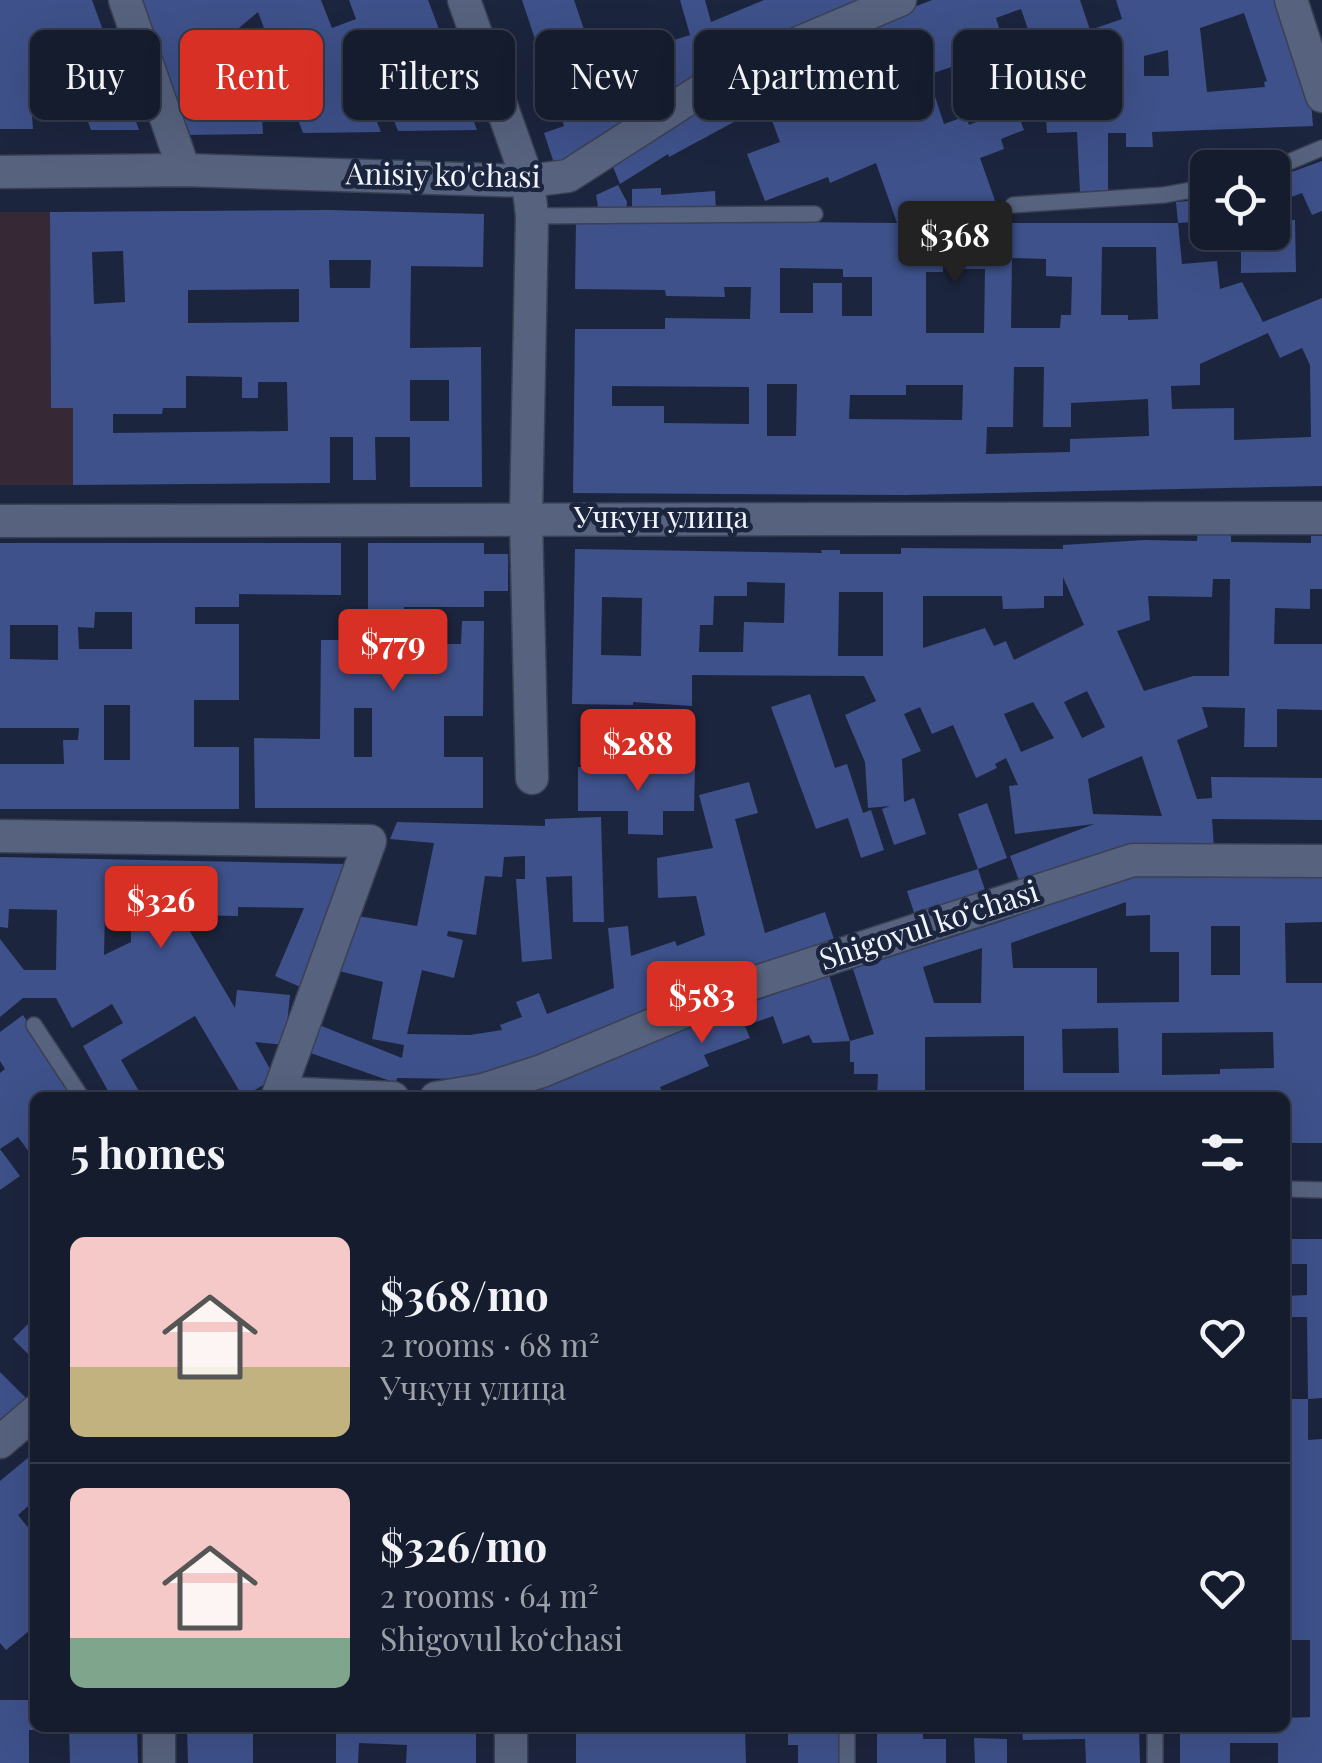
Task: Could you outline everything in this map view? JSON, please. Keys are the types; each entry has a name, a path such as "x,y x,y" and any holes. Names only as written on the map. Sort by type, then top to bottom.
{"street":[{"path":"125,0 184,170"},
{"path":"464,0 528,181 532,216 526,518 532,778"},
{"name":"Anisiy ko'chasi","path":"0,172 184,170 528,181 568,176 730,72 900,0"},
{"path":"1291,0 1322,96"},
{"name":"Учкун улица","path":"0,521 1322,518"},
{"path":"0,836 370,841 279,1092"},
{"name":"Shigovul koʻchasi","path":"471,1092 542,1072 750,984 1133,860 1322,861"},
{"path":"0,1442 30,1416"},
{"path":"158,1732 159,1763"},
{"path":"511,1732 511,1763"}],"lane":[{"path":"1290,161 1322,148"},
{"path":"1012,205 1164,195 1190,190"},
{"path":"532,216 815,214"},
{"path":"34,1025 78,1092"},
{"path":"1290,1189 1322,1190"},
{"path":"847,1732 847,1763"},
{"path":"1155,1732 1155,1763"}],"shaded area":[{"path":"0,212 50,212 51,408 73,408 73,485 0,485"}],"building":[{"path":"0,0 92,0 103,30 30,30 33,129 0,129"},
{"path":"139,0 321,0 332,28 356,19 349,0 428,0 439,30 343,30 343,120 376,120 381,132 303,133 298,120 323,120 323,30 265,30 258,12 236,30 180,30 180,118 160,60 160,30 149,30"},
{"path":"522,0 574,0 584,30 535,30 535,39"},
{"path":"680,0 705,0 711,22 764,0 873,0 800,30 694,30 694,82 674,89 674,40 690,35"},
{"path":"932,0 1080,0 1090,30 1028,30 1021,9 996,18 1000,30 953,30 953,66 933,73 933,30 855,30"},
{"path":"1116,0 1279,0 1309,78 1313,126 1152,132 1153,147 1126,147 1126,133 1108,133 1108,190 1080,192 1077,132 1047,133 1046,120 1122,120 1122,30 1090,30 1122,19","holes":["1244,13 1267,81 1265,87 1207,92 1200,28","1168,50 1169,76 1144,76 1144,56"]},
{"path":"933,90 944,124 955,120 967,120 969,125 981,120 1020,120 1024,130 1001,139 1004,149 980,158 999,212 947,215 927,223 944,223 943,272 926,272 926,333 984,333 985,269 956,269 956,223 1178,223 1182,264 1217,261 1220,289 1242,282 1263,322 1322,298 1322,486 905,495 573,493 575,329 665,329 665,318 750,319 751,287 724,287 725,297 666,296 665,290 575,289 576,220 897,223 876,163 830,183 828,177 765,201 747,154 780,142 772,120 933,120","holes":["1102,247 1156,247 1158,319 1128,320 1128,315 1101,315","1012,258 1046,259 1046,276 1072,277 1071,315 1061,315 1060,328 1011,328","780,268 843,269 843,277 872,277 872,316 842,316 842,283 813,283 813,313 780,313","1268,333 1280,358 1302,348 1310,365 1311,437 1234,440 1234,408 1172,409 1171,386 1200,385 1200,364","1014,367 1044,367 1043,427 1071,427 1071,403 1148,399 1149,436 1070,439 1070,452 986,454 987,427 1013,427","767,384 797,384 796,436 767,436","906,385 963,385 962,420 849,419 850,395 906,395","612,386 749,387 749,424 664,423 664,406 612,406"]},
{"path":"694,101 694,120 734,122 669,157 668,154 620,184 609,157 665,120 674,120 674,114"},
{"path":"87,120 135,120 139,130 91,130"},
{"path":"181,120 262,120 263,134 186,135"},
{"path":"394,120 473,120 477,130 398,131"},
{"path":"562,120 638,120 555,166 544,133 564,126"},
{"path":"1322,161 1322,211 1312,215 1302,193 1290,197 1290,173"},
{"path":"618,185 627,202 626,211 599,212 596,195"},
{"path":"661,188 661,195 715,191 716,211 632,211 632,189"},
{"path":"1190,201 1190,222 1178,223 1176,202"},
{"path":"329,210 484,214 483,267 411,266 410,348 481,347 482,487 410,487 410,437 375,437 376,480 353,480 353,437 330,437 330,483 73,485 73,408 51,408 50,212","holes":["123,251 125,302 94,304 92,252","329,260 371,260 370,288 330,288","299,289 299,322 188,323 188,290","186,376 242,377 242,398 258,398 258,382 287,382 288,431 113,433 113,414 162,414 163,408 186,408","410,380 449,380 449,421 410,421"]},
{"path":"1290,220 1295,220 1296,272 1241,273 1241,250 1290,250"},
{"path":"1198,526 1231,527 1231,542 1311,543 1311,536 1322,536 1322,589 1310,589 1310,609 1275,608 1274,644 1322,644 1322,710 1277,709 1277,747 1244,747 1245,708 1202,707 1208,727 1177,740 1197,799 1212,798 1211,777 1322,778 1322,820 1212,819 1214,848 1021,886 1010,856 1094,824 1015,834 1009,786 1018,785 1006,758 995,764 997,768 976,778 953,725 932,734 920,707 904,714 921,751 902,759 904,802 914,798 926,834 894,845 882,809 890,806 868,808 865,762 845,715 876,701 864,676 692,675 692,706 633,702 572,704 575,549 822,553 821,550 840,550 840,554 901,554 901,548 1063,549 1063,545 1145,540 1197,541","holes":["1063,577 1084,625 1014,660 1006,641 994,646 985,628 923,648 923,596 1002,596 1003,609 1044,608 1044,596 1063,596","1213,579 1230,579 1229,676 1193,676 1144,691 1117,631 1150,620 1148,596 1212,597","747,582 785,583 784,623 744,622 743,652 699,652 700,625 713,625 714,596 747,596","839,592 883,592 883,656 838,656","602,597 642,598 641,656 601,655","1087,691 1105,727 1082,738 1064,702","1033,702 1054,738 1021,752 1004,714","1142,756 1162,816 1093,814 1088,779"]},
{"path":"0,543 341,543 341,595 239,594 239,607 195,607 195,624 239,624 239,700 194,700 194,747 239,747 239,809 0,809 0,764 64,764 63,740 78,740 79,728 0,728","holes":["95,612 132,612 132,649 79,649 78,627 94,628","10,625 58,625 58,660 10,659","104,705 130,705 130,760 104,760"]},
{"path":"368,543 484,543 484,554 508,554 508,591 484,591 484,607 404,607 404,621 419,621 419,644 461,644 462,621 484,621 483,716 444,716 444,757 483,757 483,808 255,808 254,738 320,739 321,640 368,640","holes":["354,708 372,708 372,757 354,757"]},
{"path":"810,694 835,768 847,764 863,813 871,810 884,850 861,858 848,818 816,829 771,707"},
{"path":"578,767 695,767 694,811 663,811 663,835 628,834 628,811 578,811"},
{"path":"749,782 758,813 735,819 765,933 825,912 836,945 559,1046 561,1051 467,1079 397,1078 396,1083 302,1050 314,1023 402,1058 404,1045 372,1039 383,982 335,970 358,916 417,926 434,843 390,839 397,822 545,826 545,819 601,817 604,922 573,922 572,876 546,877 552,959 522,962 516,879 525,879 525,856 504,857 502,877 485,876 476,935 448,931 447,936 463,940 454,978 422,970 407,1034 470,1035 502,1030 500,1025 522,1017 516,1002 539,993 547,1014 614,988 608,928 628,926 631,956 705,935 696,896 658,898 657,858 713,848 699,795"},
{"path":"987,803 1007,858 978,869 958,814"},
{"path":"0,857 346,864 305,989 275,976 304,908 238,907 238,916 178,915 177,927 185,923 235,1008 237,990 290,995 285,1045 255,1042 275,1078 251,1092 240,1092 195,1016 121,1060 140,1092 109,1092 83,1046 123,1023 112,1004 72,1028 56,998 23,998 0,1017 0,939 24,970 56,970 57,910 9,909 8,928 0,927","holes":["105,911 131,912 131,942 104,955"]},
{"path":"978,869 987,896 916,919 907,891"},
{"path":"1322,876 1322,922 1285,923 1286,983 1322,983 1322,1143 1290,1143 1290,1092 1024,1092 1024,1036 925,1037 925,1092 877,1092 878,1074 854,1074 850,1041 874,1034 853,969 1126,877","holes":["1126,902 1126,916 1150,915 1150,952 1179,952 1179,1002 1097,1003 1097,968 1013,968 1011,943","1211,926 1240,926 1240,975 1211,975","982,948 981,1003 934,1003 923,967","1118,1028 1119,1073 1063,1073 1062,1029","1273,1032 1274,1068 1162,1075 1162,1033"]},
{"path":"829,975 850,1041 813,1043 809,1035 783,1044 773,1016 745,1026 750,1038 704,1055 709,1066 660,1087 662,1092 525,1092 691,1024"},
{"path":"23,1015 71,1092 30,1092 30,1153 18,1137 0,1149 0,1073 5,1069 0,1061 0,1032"},
{"path":"0,1149 20,1176 0,1190"},
{"path":"1290,1239 1322,1239 1322,1398 1308,1399 1307,1317 1290,1317 1290,1296 1307,1295 1307,1264 1290,1264"},
{"path":"30,1322 30,1356 13,1339"},
{"path":"0,1372 29,1401 0,1429"},
{"path":"1290,1399 1308,1399 1308,1440 1322,1439 1322,1763 1278,1763 1278,1743 1230,1743 1230,1763 1180,1763 1180,1732 1290,1732 1290,1718 1310,1717 1310,1640 1290,1640"},
{"path":"30,1456 30,1504 18,1515 30,1530 30,1630 6,1650 0,1643 0,1481"},
{"path":"0,1700 30,1700 29,1763 0,1763"},
{"path":"69,1732 137,1732 138,1763 70,1763"},
{"path":"187,1732 253,1732 253,1763 188,1763"},
{"path":"336,1732 476,1732 476,1763 406,1763 407,1745 359,1743 358,1763 336,1763"},
{"path":"576,1732 745,1732 746,1763 576,1763"},
{"path":"788,1732 838,1732 838,1763 798,1763 798,1745 788,1745"},
{"path":"877,1732 923,1732 923,1739 946,1739 946,1763 877,1763"},
{"path":"1022,1732 1139,1732 1140,1763 1086,1763 1085,1739 1023,1740"},
{"path":"974,1738 1007,1739 1007,1763 975,1763"}]}
